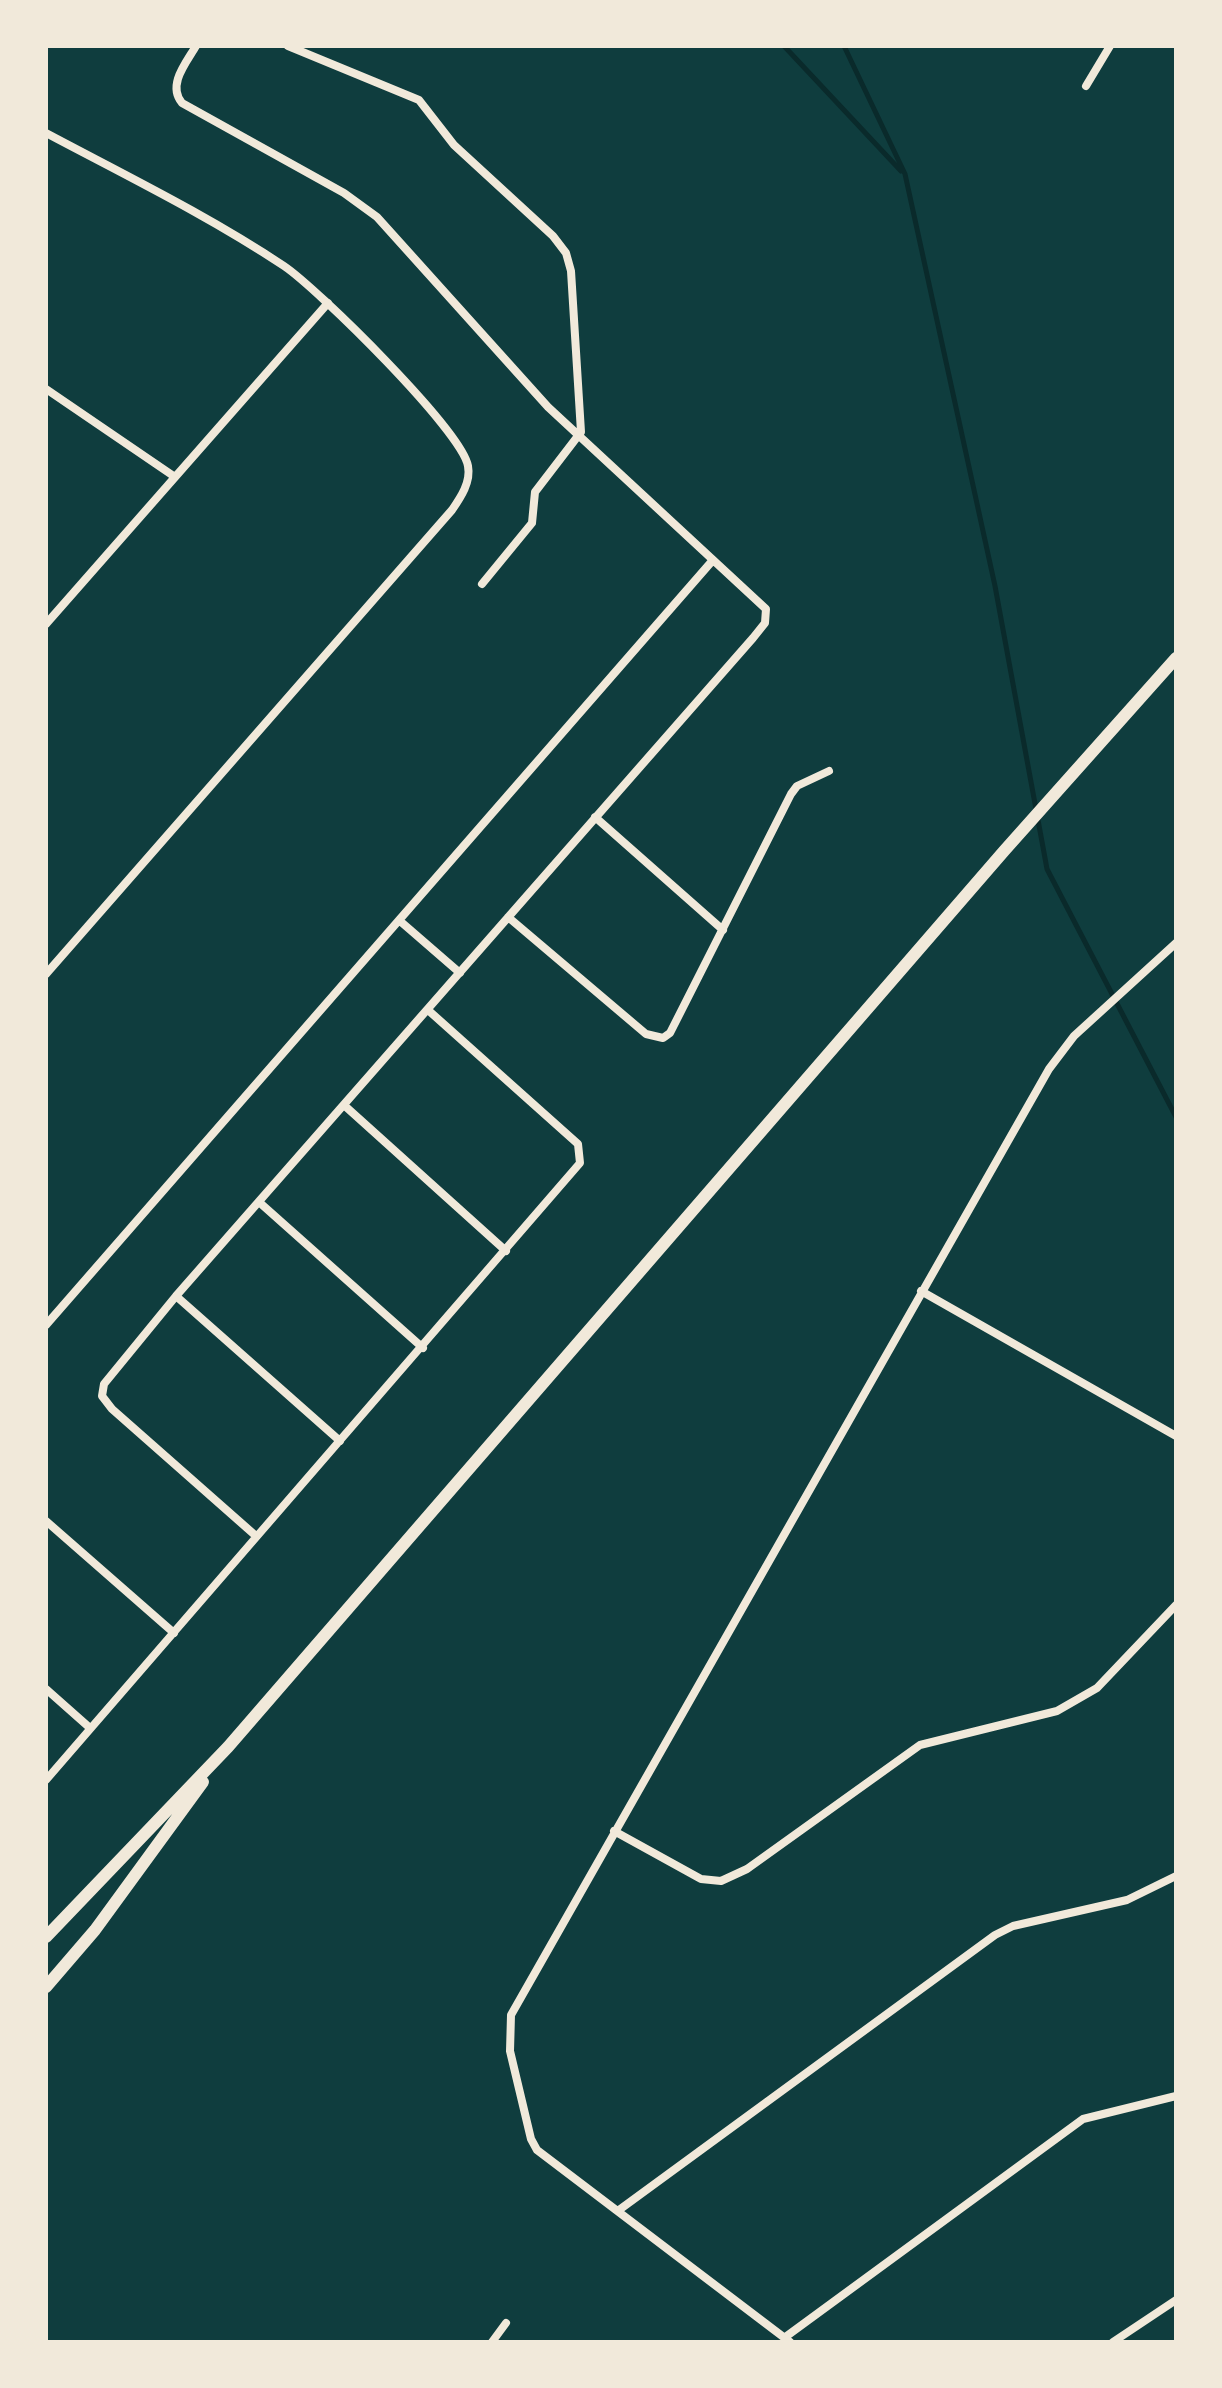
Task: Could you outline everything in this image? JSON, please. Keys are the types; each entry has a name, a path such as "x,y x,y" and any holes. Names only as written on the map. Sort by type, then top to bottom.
{"main road":[{"path":"46,1937 228,1747 1004,851 1176,658"},
{"path":"46,1987 95,1930 228,1747"}],"street":[{"path":"196,46 176,81 178,99 193,111 344,193 377,217 579,439 762,602 766,609 765,623 176,1296 104,1384 102,1396 112,1409 256,1536"},
{"path":"288,46 419,100 454,145 561,244 569,262 579,439 535,492 532,523 482,584"},
{"path":"1086,86 1110,46"},
{"path":"46,133 287,268 328,303 400,377 460,447 468,467 465,488 438,526 46,974"},
{"path":"46,624 328,303"},
{"path":"46,389 175,477"},
{"path":"46,1325 713,560"},
{"path":"508,917 646,1034 657,1038 670,1033 791,794 797,786 829,771"},
{"path":"595,817 723,930"},
{"path":"400,921 460,973"},
{"path":"1176,943 1061,1052 921,1291 614,1831 511,2015 509,2033 527,2124 537,2150 787,2340 1083,2119 1176,2096"},
{"path":"46,1780 576,1170 582,1157 581,1148 428,1010"},
{"path":"345,1106 506,1251"},
{"path":"259,1202 423,1348"},
{"path":"921,1291 1176,1436"},
{"path":"176,1296 340,1441"},
{"path":"46,1521 174,1633"},
{"path":"614,1831 701,1879 728,1879 747,1869 920,1745 1043,1716 1082,1700 1176,1605"},
{"path":"46,1689 90,1728"},
{"path":"619,2210 995,1935 1013,1926 1127,1900 1176,1876"},
{"path":"1113,2342 1176,2300"},
{"path":"492,2342 506,2323"}],"waterway":[{"path":"784,46 901,171"},
{"path":"844,46 905,174 995,586 1047,869 1176,1117"}]}
